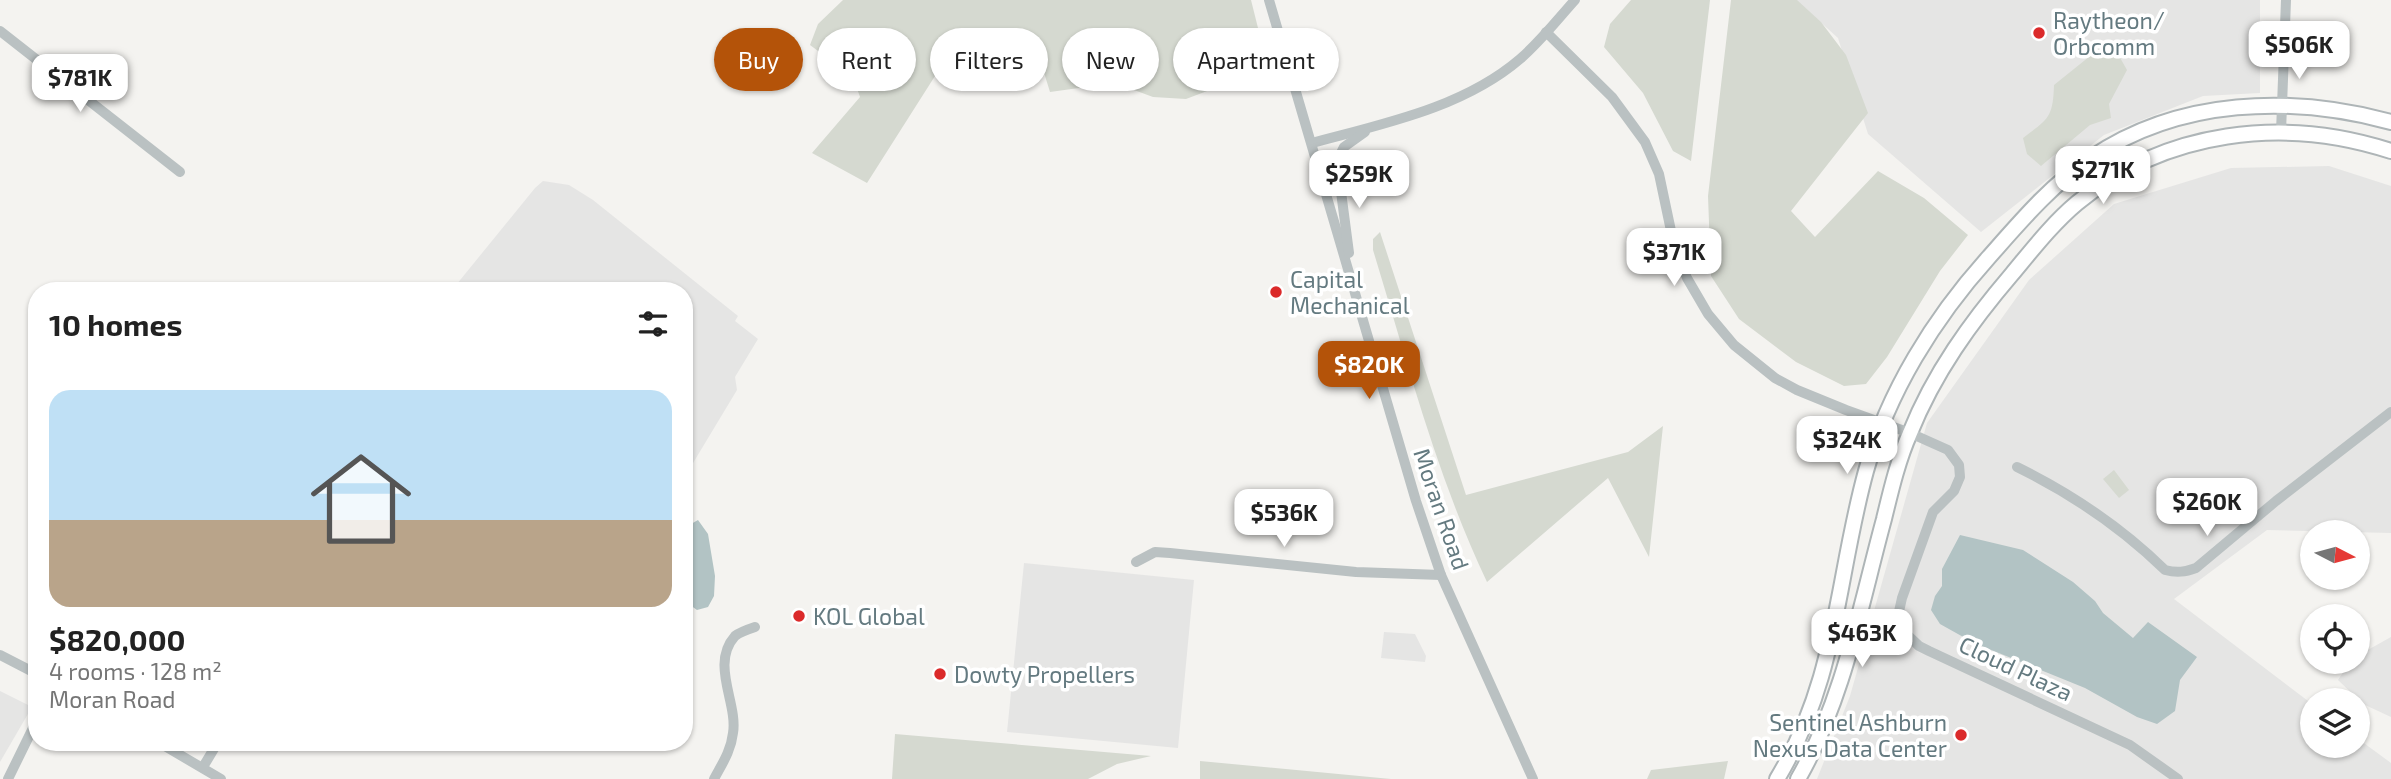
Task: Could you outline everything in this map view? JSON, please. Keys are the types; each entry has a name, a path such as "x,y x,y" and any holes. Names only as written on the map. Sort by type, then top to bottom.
{"main road":[{"path":"1777,779 1801,735 1825,670 1866,471 1882,423 1902,382 1947,308 2038,202 2091,158 2142,132 2194,115 2241,106 2283,104 2354,112 2391,122"},
{"path":"1798,779 1810,759 1833,705 1892,486 1910,433 1937,377 1964,333 2003,284 2075,204 2122,172 2172,150 2209,139 2281,132 2329,137 2391,152"}],"street":[{"name":"Moran Road","path":"1269,0 1395,434 1441,575 1533,779"},
{"path":"1312,144 1414,114 1471,91 1519,59 1575,0"},
{"path":"2281,132 2286,0"},
{"path":"0,31 180,172"},
{"path":"1546,32 1612,97 1640,133 1659,174 1674,245 1687,278 1708,314 1734,345 1775,378 1797,390 1910,433"},
{"path":"1355,297 1337,165 1338,156 1344,146 1373,127"},
{"path":"2017,467 2088,506 2124,532 2165,570 2186,572 2196,568 2276,501 2391,412"},
{"name":"Cloud Plaza","path":"1910,433 1948,450 1959,465 1960,477 1954,491 1933,512 1902,598 1898,616 1902,630 1919,646 2130,745 2178,779"},
{"path":"1136,562 1155,552 1356,572 1441,575"},
{"path":"714,779 727,757 734,732 733,711 726,688 725,666 729,649 736,636 755,627"},
{"path":"0,655 28,669"},
{"path":"8,779 28,738"},
{"path":"174,751 221,779"},
{"path":"203,767 213,751"}],"shaded area":[{"path":"843,0 1251,0 1258,28 1173,28 1173,91 1207,91 1186,99 1153,97 1137,91 1159,91 1159,28 1062,28 1062,90 1050,92 1048,28 930,28 930,84 867,183 812,153 860,97 858,91 916,91 916,28 817,28 817,50 810,45 818,24"},
{"path":"1631,0 1710,0 1691,161 1673,151 1643,93 1604,47 1610,24"},
{"path":"1731,0 1797,0 1821,22 1846,55 1868,113 1791,211 1815,237 1878,171 1924,198 1968,235 1940,271 1887,357 1866,384 1844,386 1796,362 1739,319 1711,276 1708,196"},
{"path":"1796,0 2260,0 2260,93 2203,96 2104,135 1981,232 1868,134 1838,38"},
{"path":"2110,40 2127,70 2109,104 2111,118 2090,125 2041,166 2027,154 2023,138 2048,117 2054,85"},
{"path":"2329,166 2391,186 2391,533 2370,532 2370,520 2300,520 2300,531 2267,530 2174,599 2300,695 2300,758 2370,758 2370,748 2391,763 2391,779 1817,779 1850,696 1927,423 2029,280 2114,204 2231,168"},
{"path":"543,181 569,185 593,200 738,316 735,321 758,339 735,377 737,390 693,463 693,282 459,282"},
{"path":"1380,232 1466,495 1628,452 1663,426 1649,557 1608,478 1487,582 1453,501 1411,376 1373,250 1373,239"},
{"path":"2114,470 2129,490 2119,498 2103,479"},
{"path":"698,520 708,534 715,576 714,596 708,607 697,610 693,607 693,523"},
{"path":"1960,535 2023,550 2073,582 2095,601 2103,613 2133,638 2148,622 2197,657 2180,680 2175,711 2157,724 2137,717 2085,688 1974,643 1940,624 1931,610 1935,596 1942,586 1942,569"},
{"path":"1024,563 1194,580 1178,748 1007,732"},
{"path":"1384,632 1415,634 1426,656 1425,662 1381,658"},
{"path":"2391,637 2391,717 2370,707 2370,688 2346,688 2338,680 2342,674 2370,674 2370,649"},
{"path":"0,691 28,705 28,714 0,762"},
{"path":"895,734 1151,756 1117,764 1088,779 892,779"},
{"path":"1200,761 1391,779 1200,779"},
{"path":"1728,761 1724,779 1647,779 1651,770"}],"place":[{"name":"Raytheon/ Orbcomm","path":"2039,33"},
{"name":"Capital Mechanical","path":"1276,292"},
{"name":"KOL Global","path":"799,616"},
{"name":"Dowty Propellers","path":"940,674"},
{"name":"Sentinel Ashburn Nexus Data Center","path":"1961,735"}]}
